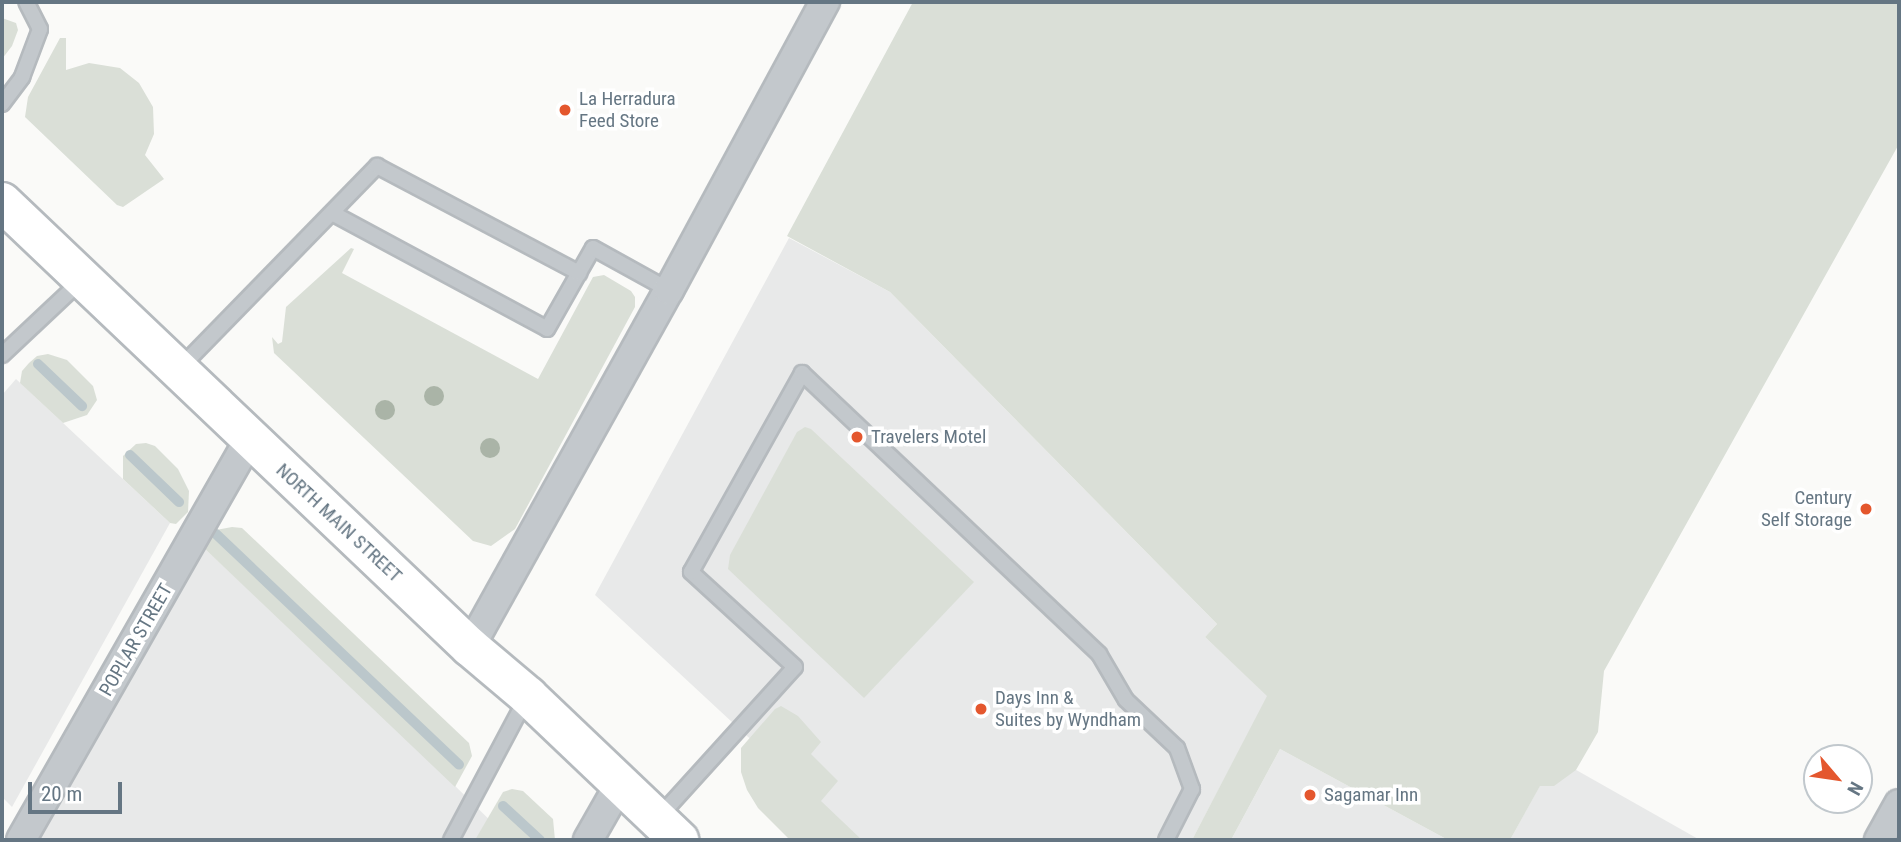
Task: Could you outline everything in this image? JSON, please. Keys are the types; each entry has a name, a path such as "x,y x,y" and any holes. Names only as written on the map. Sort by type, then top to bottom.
{"main road":[{"name":"NORTH MAIN STREET","path":"2,202 470,647 528,696 668,830"}],"street":[{"path":"470,647 670,290 825,2"},
{"name":"POPLAR STREET","path":"21,840 250,439"},
{"path":"589,840 620,784"},
{"path":"1879,840 1899,804"}],"lane":[{"path":"2,104 22,77 40,29 26,2"},
{"path":"179,369 377,166 579,273"},
{"path":"332,213 547,329 593,248 670,290"},
{"path":"2,355 83,279"},
{"path":"668,830 795,667 691,572 802,373 1099,654 1126,700 1177,748 1192,789 1166,840"},
{"path":"451,840 528,696"}],"shaded area":[{"path":"913,2 1899,2 1899,144 1604,671 1598,732 1576,770 1554,786 1540,786 1510,840 1448,840 1280,749 1231,840 1192,840 1267,696 1205,637 1217,624 890,292 787,236"},
{"path":"2,18 16,23 18,30 12,46 2,59"},
{"path":"60,38 66,38 66,70 89,63 120,68 139,83 153,107 154,134 145,155 164,179 123,207 117,205 25,117 28,97"},
{"name":"Travelers Motel","path":"789,238 890,292 1217,624 1205,637 1268,696 1192,840 859,840 595,595"},
{"path":"351,248 354,249 342,273 538,379 593,277 604,275 631,291 635,297 635,307 515,529 491,546 473,541 274,353 272,337 278,344 282,342 286,307"},
{"path":"48,354 67,360 93,386 97,400 87,415 63,423 20,383 22,371 29,363 37,356"},
{"path":"16,379 170,523 12,807 2,797 2,395"},
{"path":"805,427 811,429 974,582 864,698 728,569 730,555 797,432"},
{"path":"136,444 155,446 178,469 189,491 188,512 176,524 170,523 123,479 123,456"},
{"path":"242,528 469,743 472,756 455,787 204,548 216,530"},
{"path":"204,548 380,712 510,840 38,840"},
{"path":"781,706 798,716 821,742 811,754 838,781 821,801 862,840 790,840 758,808 747,790 741,772 741,748 775,709"},
{"name":"Sagamar Inn","path":"1280,749 1448,840 1231,840"},
{"path":"1555,758 1700,840 1510,840"},
{"path":"512,789 523,791 553,819 555,840 475,840 503,792"}],"waterway":[{"path":"38,364 82,406"},
{"path":"130,455 179,502"},
{"path":"216,534 459,765"},
{"path":"503,806 540,840"}],"place":[{"name":"La Herradura Feed Store","path":"565,110"},
{"name":"Travelers Motel","path":"857,437"},
{"name":"Century Self Storage","path":"1866,509"},
{"name":"Days Inn & Suites by Wyndham","path":"981,709"},
{"name":"Sagamar Inn","path":"1310,795"}]}
